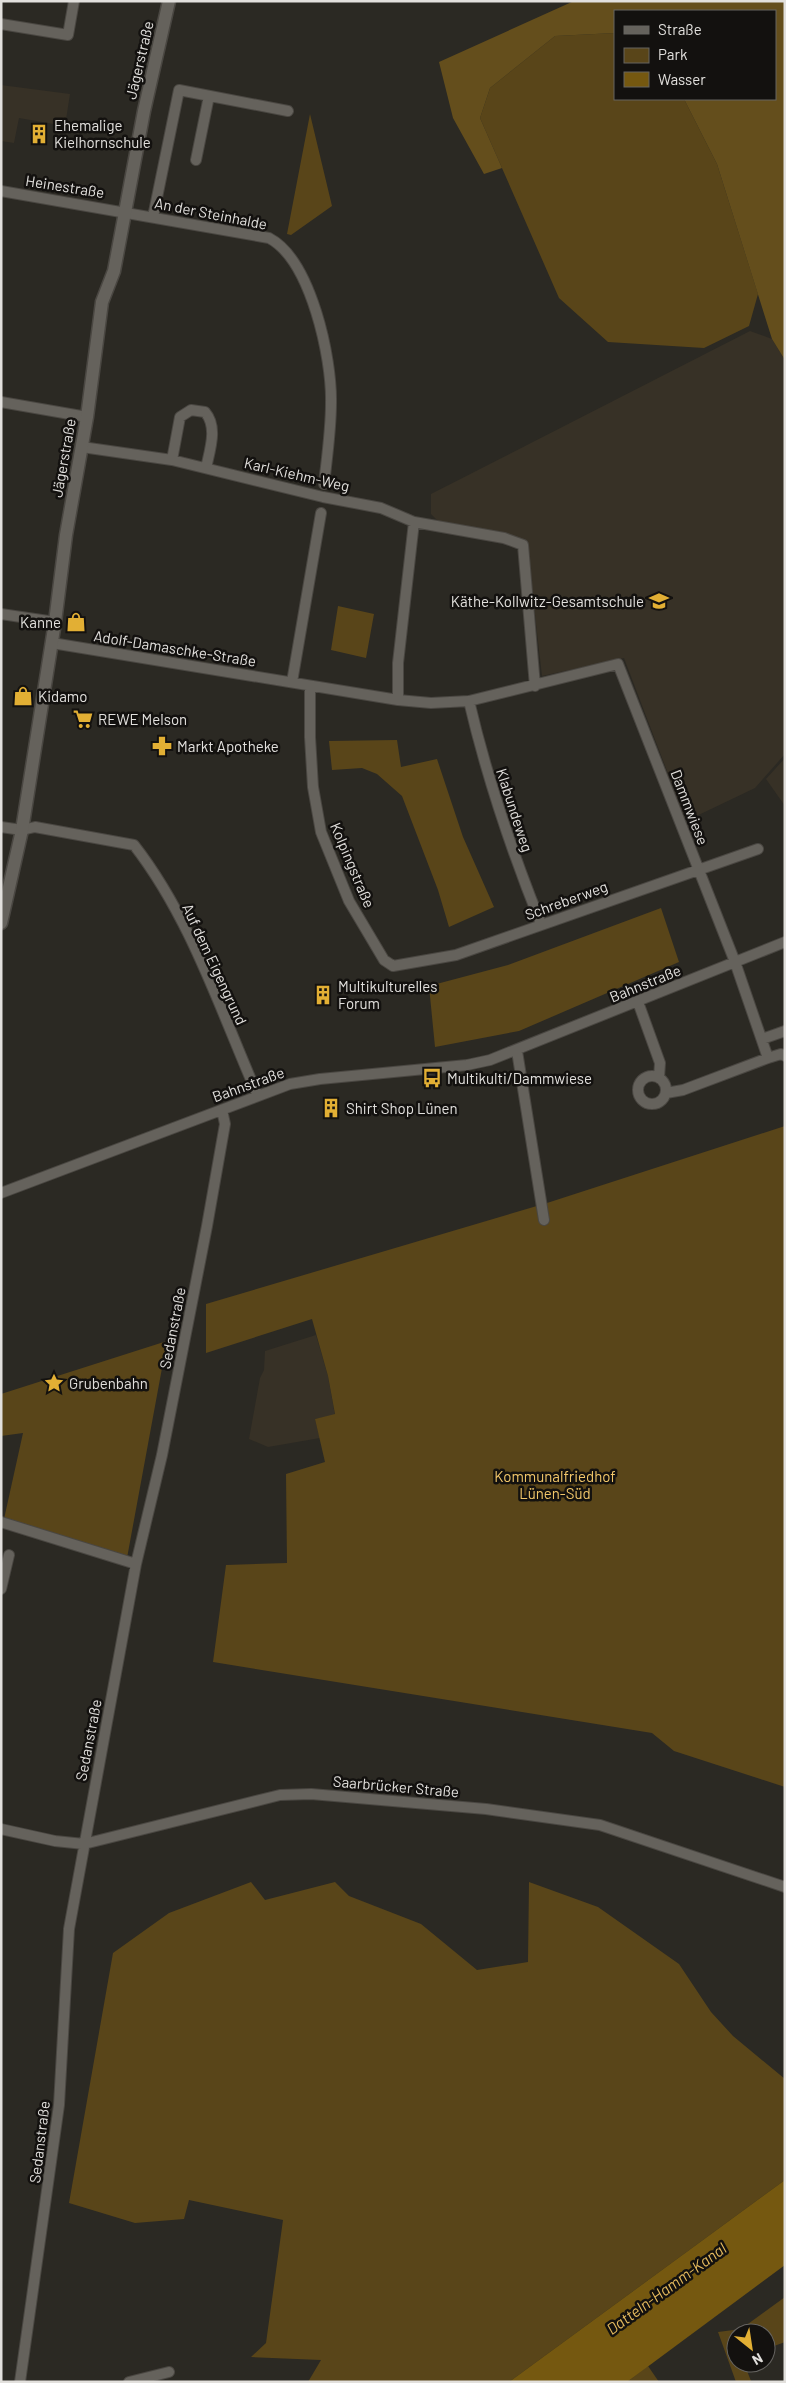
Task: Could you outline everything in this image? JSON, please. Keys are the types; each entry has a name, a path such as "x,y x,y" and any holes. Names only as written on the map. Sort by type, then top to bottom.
{"street":[{"path":"1,24 68,35 74,1"},
{"name":"Jägerstraße","path":"1,923 22,830 56,622 66,535 87,417 102,302 114,271 169,1"},
{"path":"153,217 179,90 288,111"},
{"path":"196,160 208,96"},
{"name":"Heinestraße","path":"1,191 125,211"},
{"name":"An der Steinhalde","path":"125,211 269,238 280,244 288,254 304,280 319,319 328,361 331,402 324,484"},
{"path":"1,402 87,417"},
{"path":"172,460 180,417 191,410 204,412 211,419 213,431 206,468"},
{"name":"Karl-Kiehm-Weg","path":"82,447 172,460 323,498 381,508 414,522"},
{"path":"292,682 320,512"},
{"path":"398,700 398,663 414,522 504,538 523,545 535,686"},
{"path":"1,614 56,622"},
{"name":"Adolf-Damaschke-Straße","path":"52,643 398,700 431,703 469,702 618,664"},
{"name":"Dammwiese","path":"618,664 735,962 768,1058"},
{"name":"Kolpingstraße","path":"310,686 310,737 314,787 321,832 349,901 384,960"},
{"name":"Klabundeweg","path":"469,702 491,784 519,869 541,924"},
{"name":"Auf dem Eigengrund","path":"1,827 22,830 35,827 134,845 147,862 190,939 258,1096"},
{"name":"Schreberweg","path":"384,960 393,966 456,955 758,849"},
{"name":"Bahnstraße","path":"1,1193 302,1081 467,1065 517,1051 785,942"},
{"path":"638,1002 660,1063 659,1078"},
{"path":"762,1039 785,1031"},
{"path":"517,1051 544,1220"},
{"path":"666,1093 682,1090 768,1058 781,1054 785,1056"},
{"path":"648,1077 659,1078 665,1084 666,1093 664,1098 653,1104 647,1103 639,1095 640,1084 648,1077"},
{"name":"Sedanstraße","path":"20,2382 59,2105 69,1929 136,1564 162,1455 207,1226 225,1124 222,1110"},
{"path":"1,1522 136,1564"},
{"path":"1,1589 9,1555"},
{"name":"Saarbrücker Straße","path":"1,1829 55,1841 84,1844 280,1795 311,1794 486,1809 600,1825 785,1887"},
{"path":"129,2382 169,2372"}],"shaded area":[{"path":"574,1 785,1 785,360 772,339 717,164 685,100 776,100 776,10 614,10 614,33 555,36 490,88 480,118 502,168 484,174 453,118 439,62"},
{"path":"1,85 70,94 65,126 19,118 14,143 1,141"},
{"name":"Käthe-Kollwitz-Gesamtschule","path":"750,331 772,339 785,360 785,754 755,788 686,821 624,658 542,676 527,545 445,528 431,514 431,494"},
{"path":"785,758 785,806 766,779"},
{"path":"316,1335 328,1376 335,1415 315,1419 320,1438 268,1447 249,1439 260,1378 264,1370 265,1351"}],"green space":[{"path":"614,33 614,100 685,100 717,164 758,294 749,326 704,348 608,342 559,298 480,118 490,88 555,36"},
{"path":"310,114 332,206 291,235 287,234"},
{"path":"338,606 374,614 366,658 331,650"},
{"path":"397,740 401,767 437,759 463,837 494,907 449,927 438,890 402,796 377,774 362,768 332,770 329,741"},
{"path":"661,908 679,962 519,1031 435,1047 429,986 508,965"},
{"name":"Kommunalfriedhof Lünen-Süd","path":"785,1126 785,1787 674,1751 652,1733 213,1662 226,1565 287,1563 286,1474 325,1462 315,1419 335,1414 328,1376 312,1319 206,1353 206,1304 547,1203"},
{"path":"167,1341 127,1558 4,1519 23,1433 1,1436 1,1394"},
{"path":"251,1882 265,1900 335,1882 349,1896 421,1924 477,1970 528,1962 529,1882 598,1907 679,1964 711,2012 733,2036 785,2079 785,2180 509,2382 308,2382 321,2360 251,2357 266,2343 283,2220 189,2200 184,2219 135,2223 69,2203 113,1953 169,1913"},
{"path":"785,2297 785,2342 776,2345 776,2323 749,2323"},
{"path":"726,2331 726,2354 718,2332"},
{"path":"648,2366 659,2382 627,2382"},
{"path":"733,2373 748,2373 751,2381 736,2382"}],"water":[{"name":"Datteln-Hamm-Kanal","path":"785,2180 785,2265 627,2382 509,2382"}],"place":[{"name":"Ehemalige Kielhornschule","path":"39,134"},
{"name":"Käthe-Kollwitz-Gesamtschule","path":"659,601"},
{"name":"Kanne","path":"76,622"},
{"name":"Kidamo","path":"23,696"},
{"name":"REWE Melson","path":"83,719"},
{"name":"Markt Apotheke","path":"162,746"},
{"name":"Multikulturelles Forum","path":"323,995"},
{"name":"Multikulti/Dammwiese","path":"432,1078"},
{"name":"Shirt Shop Lünen","path":"331,1108"},
{"name":"Grubenbahn","path":"54,1383"}]}
